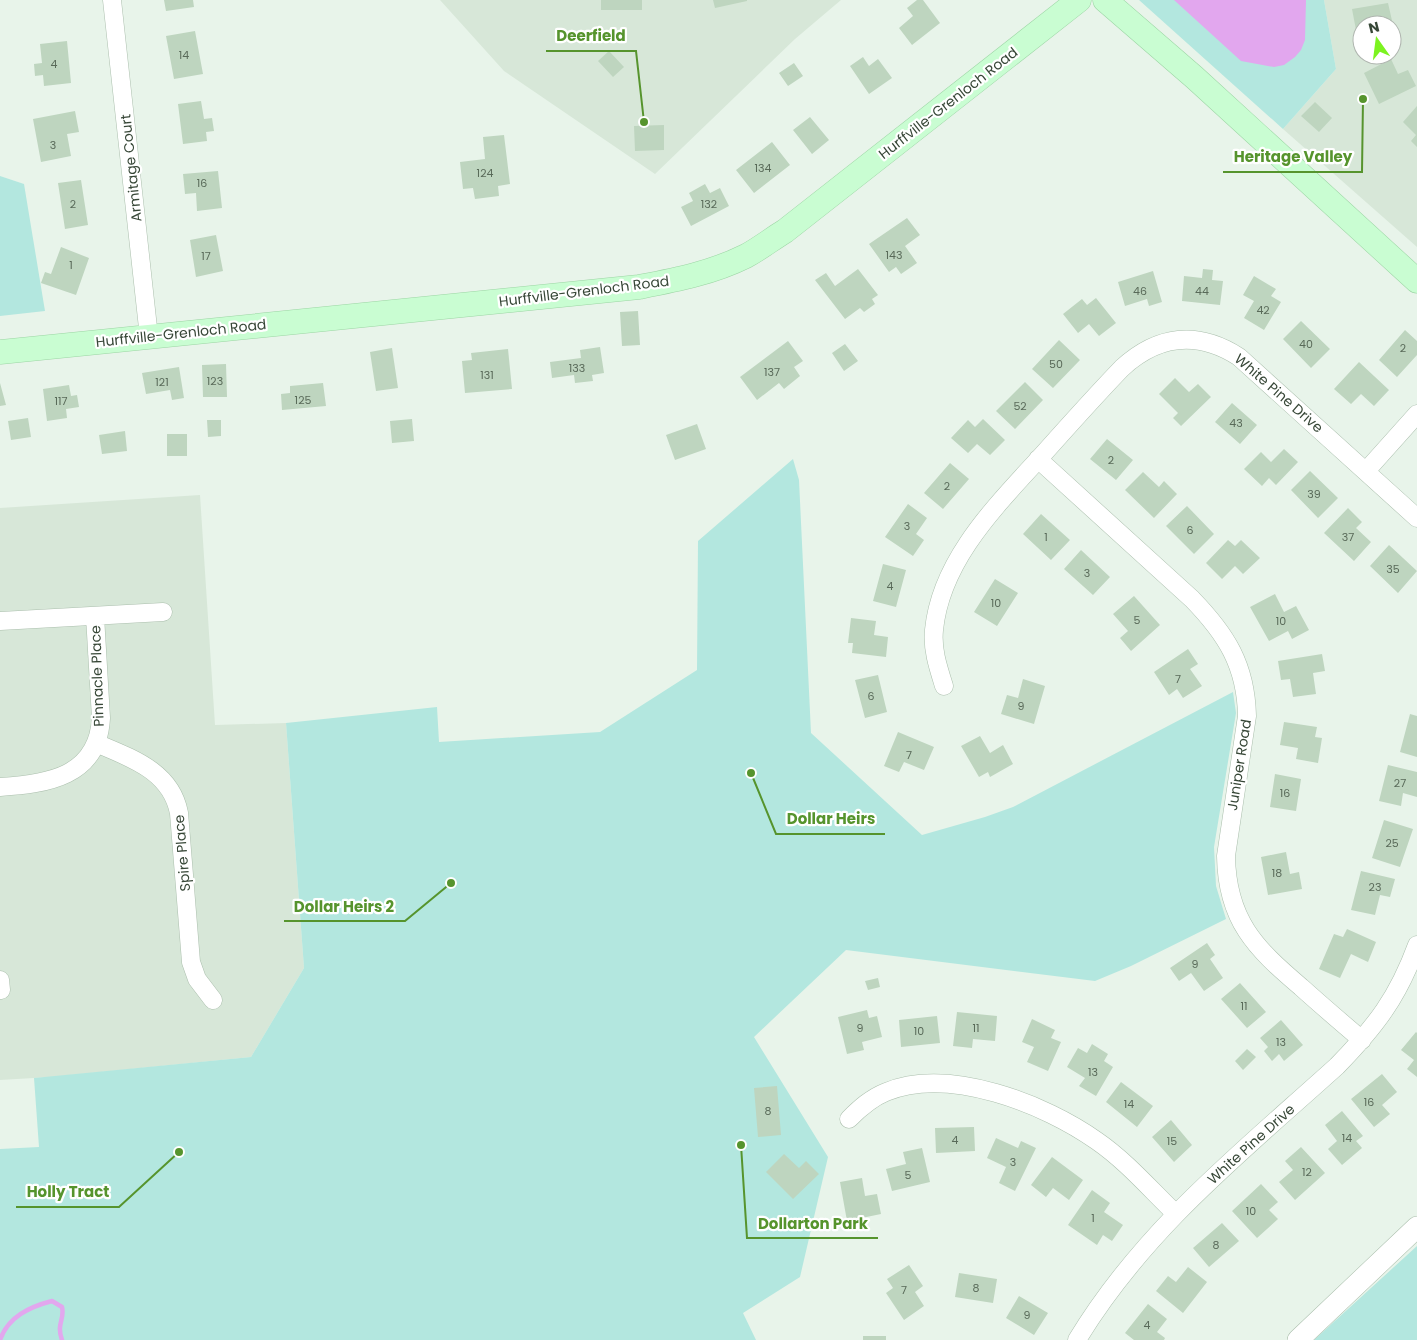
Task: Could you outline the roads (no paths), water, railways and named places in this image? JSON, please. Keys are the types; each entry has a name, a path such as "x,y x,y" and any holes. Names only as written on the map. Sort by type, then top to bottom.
{"main road":[{"name":"Hurffville-Grenloch Road","path":"0,352 639,287 688,277 722,266 746,255 785,231 1079,0"},
{"path":"1105,0 1194,77 1417,281"}],"street":[{"name":"Armitage Court","path":"112,0 149,337"},
{"name":"White Pine Drive","path":"944,686 937,664 934,631 939,604 959,557 979,526 1113,377 1132,359 1150,347 1162,342 1183,339 1217,345 1239,357 1417,518"},
{"path":"1366,471 1417,414"},
{"name":"Juniper Road","path":"1038,459 1192,599 1215,624 1232,650 1244,684 1247,716 1226,856 1226,874 1234,907 1241,923 1268,959 1362,1040"},
{"path":"0,621 163,612"},
{"name":"Pinnacle Place","path":"0,787 36,784 59,778 75,768 93,750 99,735 100,718 95,616"},
{"name":"Spire Place","path":"96,743 132,759 155,772 168,786 177,801 190,962 194,973 213,1000"},
{"name":"White Pine Drive","path":"1077,1340 1124,1271 1175,1213 1338,1066 1362,1040 1388,1007 1417,944"},
{"path":"0,980 1,990"},
{"path":"849,1119 860,1108 879,1095 917,1084 969,1087 1008,1096 1056,1116 1097,1140 1175,1213"},
{"path":"1298,1340 1417,1227"}],"waterway":[{"path":"0,1340 8,1325 20,1314 35,1306 52,1301 62,1307 60,1326 62,1340"}],"place":[{"name":"Heritage Valley","path":"1363,99"},
{"name":"Deerfield","path":"644,122"},
{"name":"Dollar Heirs","path":"751,773"},
{"name":"Dollar Heirs 2","path":"451,883"},
{"name":"Dollarton Park","path":"741,1145"},
{"name":"Holly Tract","path":"179,1152"}]}
